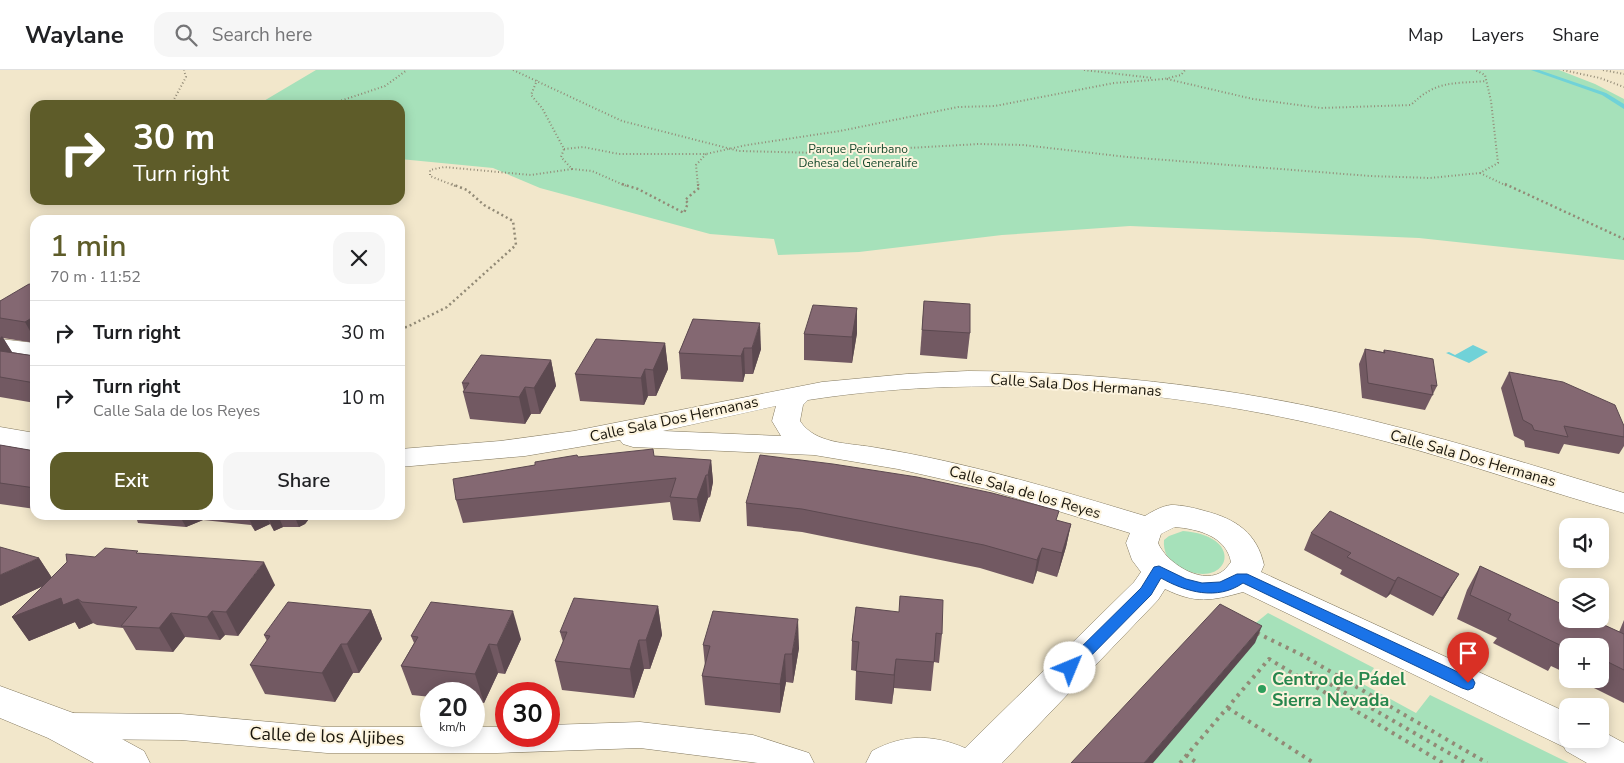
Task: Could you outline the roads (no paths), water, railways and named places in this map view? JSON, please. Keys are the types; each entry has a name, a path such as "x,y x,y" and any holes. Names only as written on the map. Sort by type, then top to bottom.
{"street":[{"path":"0,346 30,350"},
{"name":"Calle Sala Dos Hermanas","path":"405,458 487,453 599,436 799,393 907,382 992,379 1084,382 1182,392 1289,410 1396,436 1624,503"},
{"name":"Calle Sala de los Reyes","path":"799,393 790,405 786,421 795,435 814,446"},
{"path":"0,436 30,441"},
{"name":"Calle Sala de los Reyes","path":"599,436 814,446 898,460 991,480 1147,527"},
{"path":"1170,516 1192,517 1213,524 1228,532 1244,549 1248,566 1242,577 1232,584 1220,588 1202,588 1182,583 1159,571 1150,563 1143,552 1141,538 1147,527 1156,520 1170,516"},
{"path":"976,763 1146,591 1159,571"},
{"path":"1242,577 1559,728"},
{"name":"Calle de los Aljibes","path":"0,702 62,726 130,763"},
{"name":"Calle de los Aljibes","path":"62,726 182,727 327,740 497,740 640,735 753,748 798,763"},
{"path":"1596,748 1623,763"},
{"path":"886,763 908,755 929,754 956,763"}],"water":[{"path":"1473,345 1488,352 1469,363 1446,353 1449,352 1455,355"}],"waterway":[{"path":"1534,70 1604,94 1624,107"}],"place":[{"name":"Centro de Pádel Sierra Nevada","path":"1262,689"}],"park label":[{"name":"Parque Periurbano Dehesa del Generalife","path":"858,156"}]}
